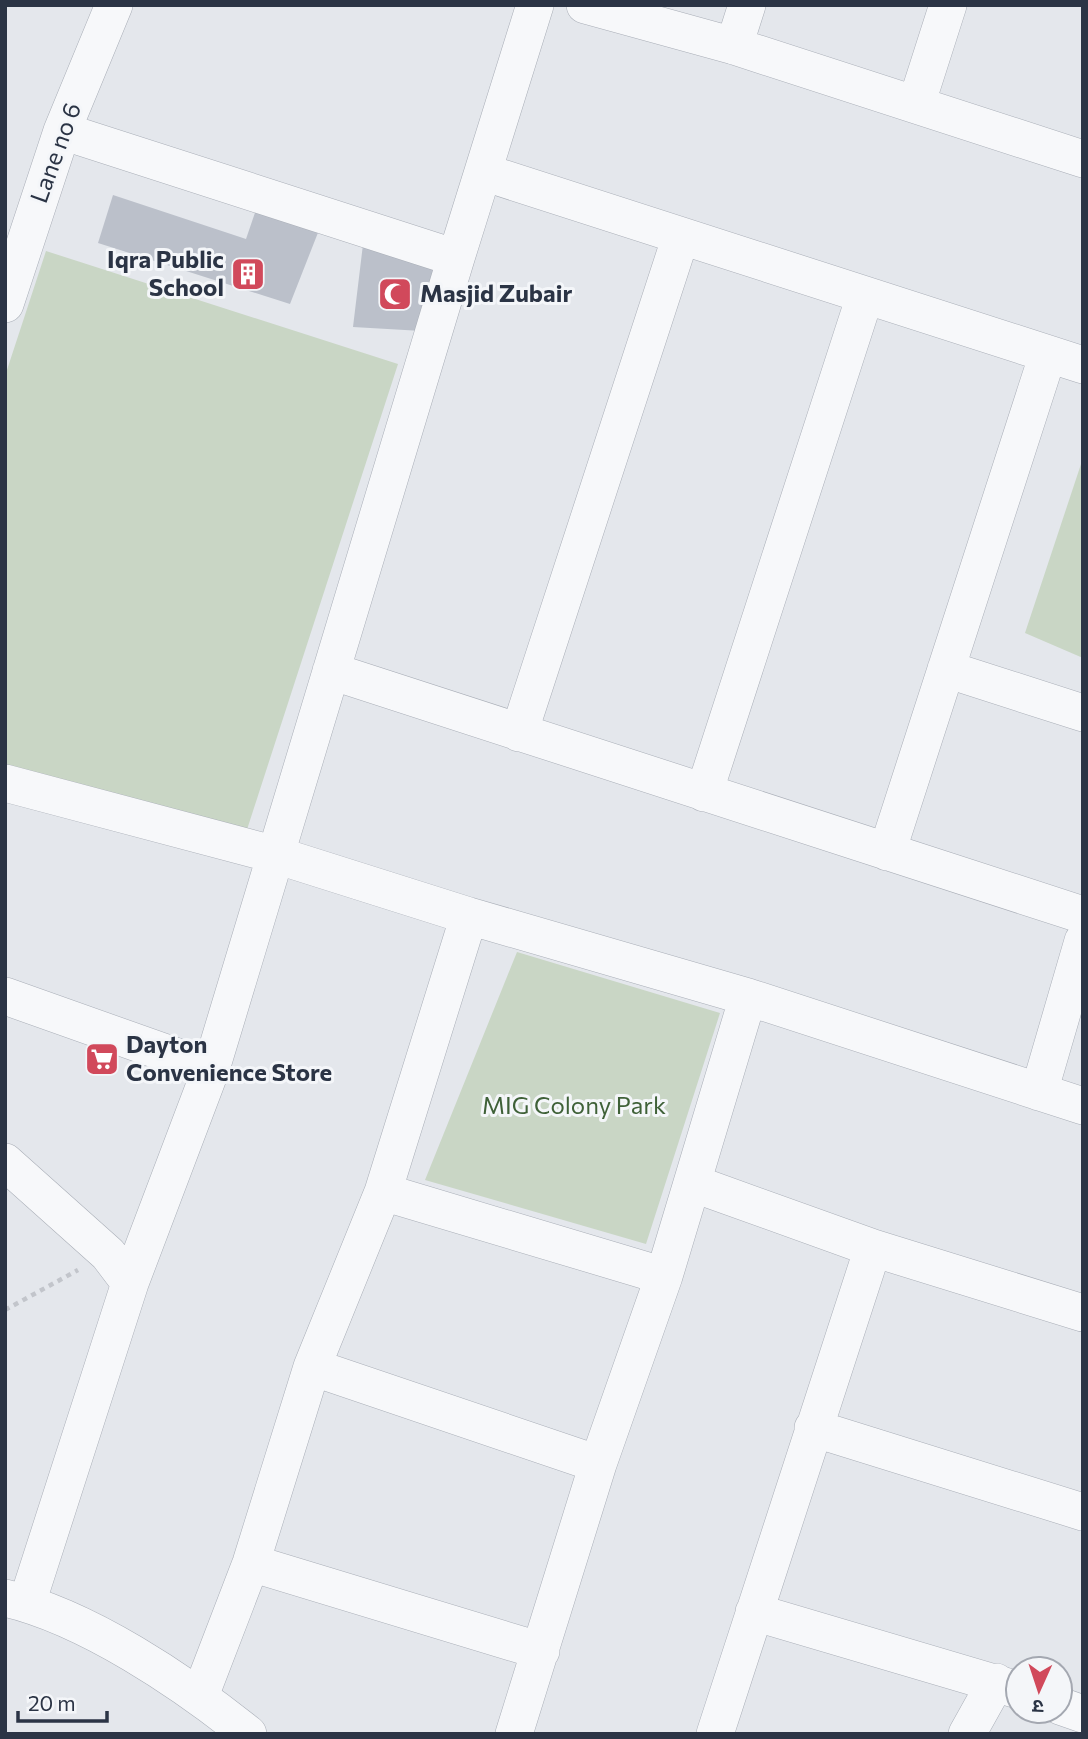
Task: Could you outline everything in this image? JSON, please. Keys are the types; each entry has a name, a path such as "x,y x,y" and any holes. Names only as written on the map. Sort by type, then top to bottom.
{"street":[{"name":"Lane no 6","path":"5,304 61,131 114,5"},
{"path":"248,1734 200,1696 103,1637 16,1601 130,1283 211,1069 534,5"},
{"path":"585,5 734,46 1083,159"},
{"path":"734,46 747,5"},
{"path":"916,105 948,5"},
{"path":"61,131 456,258"},
{"path":"483,172 1083,365"},
{"path":"519,733 681,236"},
{"path":"704,793 865,296"},
{"path":"887,852 1048,354"},
{"path":"946,669 1083,713"},
{"path":"331,671 1083,915"},
{"path":"5,783 276,855 469,916 748,997 1083,1106"},
{"path":"200,1696 251,1563 312,1367 383,1192 469,916"},
{"path":"1039,1092 1083,941"},
{"path":"5,996 211,1069"},
{"path":"514,1734 598,1464 664,1276 748,997"},
{"path":"5,1163 107,1254 130,1283"},
{"path":"692,1183 873,1248 1083,1313"},
{"path":"383,1192 664,1276"},
{"path":"715,1734 873,1248"},
{"path":"312,1367 598,1464"},
{"path":"813,1428 1083,1512"},
{"path":"251,1563 541,1651"},
{"path":"754,1612 1004,1685"},
{"path":"967,1734 1004,1690"}],"path":[{"path":"5,1310 107,1254"}],"green space":[{"path":"46,251 398,364 241,848 5,772 5,376"},
{"path":"1083,458 1083,658 1025,633"},
{"name":"MIG Colony Park","path":"517,952 720,1013 646,1244 425,1180"}],"building":[{"name":"Iqra Public School","path":"113,195 246,239 258,204 321,225 290,304 98,243"},
{"name":"Masjid Zubair","path":"364,236 442,262 422,331 353,327"}],"place":[{"name":"Iqra Public School","path":"248,274"},
{"name":"Masjid Zubair","path":"395,294"},
{"name":"Dayton Convenience Store","path":"102,1059"}]}
